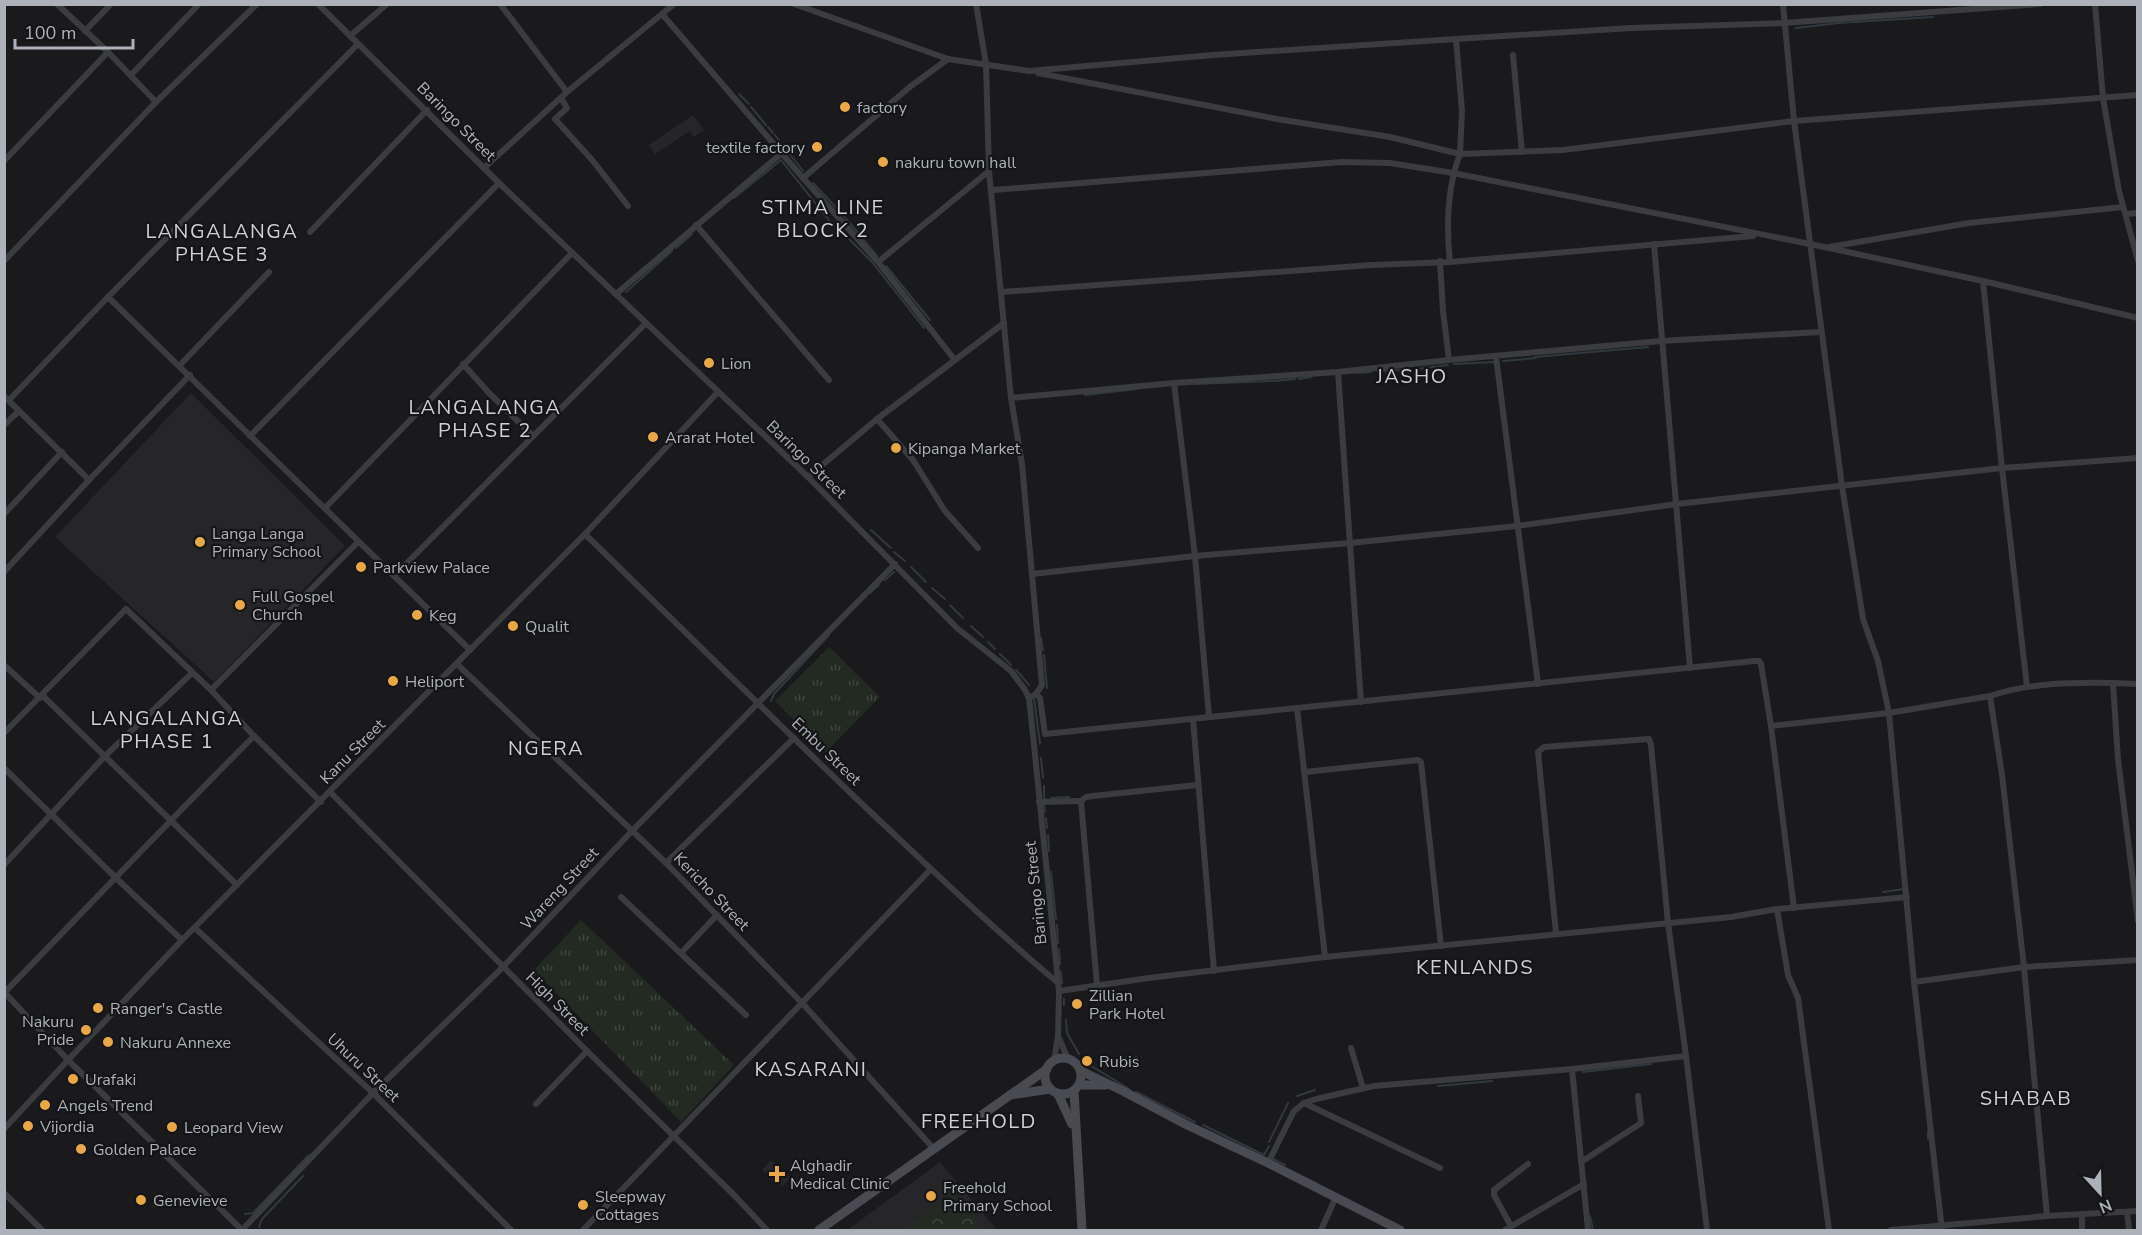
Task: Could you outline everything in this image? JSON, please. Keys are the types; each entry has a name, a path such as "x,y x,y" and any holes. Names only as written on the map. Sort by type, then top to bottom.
{"street":[{"path":"57,4 156,102"},
{"path":"85,31 111,4"},
{"path":"131,75 199,4"},
{"path":"4,261 156,102 257,4"},
{"name":"Baringo Street","path":"318,4 499,183 807,477 957,628 1011,671 1026,690 1029,698 1059,991 1058,1036 1054,1061"},
{"path":"350,36 387,4"},
{"path":"500,4 567,92"},
{"path":"485,167 567,92 674,4"},
{"path":"794,4 948,59 1029,71 1277,119 1390,137 1460,154 1563,150 1794,121 2138,95"},
{"path":"976,4 986,64 989,171 993,190 1011,398 1022,464 1042,686 1036,694 1029,698"},
{"path":"1783,4 1794,121 1842,486 1862,612 1878,661 1889,713 1914,982 1942,1228"},
{"path":"1943,4 1944,13"},
{"path":"1029,71 1225,54 1631,28 1784,23 1944,13 2040,4"},
{"path":"2095,4 2103,98 2124,211 2138,261"},
{"path":"662,14 878,262 954,360"},
{"path":"1450,262 1447,237 1449,193 1453,172 1460,154 1462,111 1456,39"},
{"path":"89,480 7,398 358,44"},
{"path":"4,161 108,52"},
{"path":"1513,55 1522,152"},
{"path":"803,178 911,86 948,59"},
{"path":"561,98 567,108 555,119 593,161 628,206"},
{"path":"310,232 427,110"},
{"path":"616,294 782,153"},
{"path":"993,190 1342,162 1390,163 1453,172 1810,244 1983,281 2138,318"},
{"path":"878,262 989,171"},
{"path":"250,436 499,183"},
{"path":"1826,248 1969,223 2124,211 2138,213"},
{"path":"696,225 829,380"},
{"path":"1002,292 1450,262 1763,235"},
{"path":"1654,244 1690,668"},
{"path":"326,508 572,253"},
{"path":"1440,261 1449,360"},
{"path":"180,365 269,272"},
{"path":"1983,281 2027,687"},
{"path":"108,297 470,650"},
{"path":"394,576 646,323"},
{"path":"807,477 878,419 1004,323"},
{"path":"1011,398 1174,383 1338,372 1661,341 1820,332"},
{"path":"1496,357 1538,684"},
{"path":"463,364 533,436"},
{"path":"1338,372 1362,702"},
{"path":"4,572 190,375"},
{"path":"1174,383 1194,556 1209,717"},
{"name":"Kanu Street","path":"4,1129 182,940 585,534 718,392"},
{"path":"4,425 19,411"},
{"path":"878,419 913,460 945,511 978,548"},
{"path":"4,514 62,452"},
{"path":"1032,574 1517,525 1677,504 2002,468 2138,458"},
{"name":"Embu Street","path":"585,534 757,703 993,928 1057,982"},
{"path":"211,690 358,542"},
{"name":"Wareng Street","path":"242,1230 373,1093 503,967 632,831 895,564"},
{"path":"4,733 126,609 211,690 321,802"},
{"path":"1036,694 1040,698 1045,734 1759,661 1771,726 1794,908"},
{"name":"Kericho Street","path":"457,664 666,863 803,1004 934,1149"},
{"path":"4,665 105,756 237,885"},
{"path":"4,865 105,756 192,673"},
{"path":"1771,726 1889,713 1990,696 2027,687 2068,683 2138,684"},
{"path":"2113,683 2118,759 2138,921"},
{"path":"1990,696 2002,775 2024,967 2047,1216"},
{"path":"1297,708 1325,957"},
{"path":"1193,719 1214,971"},
{"path":"242,1230 68,1060 5,992 254,736"},
{"path":"666,863 794,738"},
{"path":"1556,933 1538,753 1544,747 1646,738 1650,741 1668,923 1707,1230"},
{"path":"1305,772 1421,762 1441,946"},
{"path":"4,768 182,940"},
{"path":"1040,802 1081,801 1093,796 1197,785"},
{"name":"High Street","path":"330,792 767,1230"},
{"path":"1081,801 1097,985"},
{"path":"583,1230 931,869"},
{"path":"621,897 746,1015"},
{"path":"1059,991 1325,957 1731,917 1777,909 1907,897"},
{"path":"1777,909 1788,975 1798,998 1829,1230"},
{"path":"681,953 717,915"},
{"name":"Uhuru Street","path":"195,928 373,1093 510,1230"},
{"path":"1914,982 2024,967 2138,960"},
{"name":"Baringo Street","path":"1058,1036 1068,1059"},
{"path":"1351,1048 1363,1088"},
{"path":"536,1104 587,1051"},
{"path":"1268,1163 1294,1111 1304,1103 1363,1088 1686,1056"},
{"path":"819,1230 1047,1069 1054,1061 1068,1059 1081,1071 1400,1230"},
{"path":"1047,1069 1045,1079 1075,1129"},
{"path":"1572,1069 1588,1230"},
{"path":"1081,1071 1076,1088 1075,1129 1082,1230"},
{"path":"1008,1095 1054,1091 1066,1094 1076,1088 1107,1084"},
{"path":"1581,1162 1641,1123 1638,1096"},
{"path":"1304,1103 1440,1168"},
{"path":"1528,1164 1494,1190 1508,1228 1584,1184"},
{"path":"4,1193 42,1230"},
{"path":"1321,1230 1335,1199"},
{"path":"1891,1230 1942,1228 2047,1216 2138,1211"},
{"path":"2127,1212 2129,1230"},
{"path":"2082,1215 2082,1230"}],"shaded area":[{"path":"693,115 704,130 694,137 690,131 655,154 649,145"},
{"name":"Langa Langa Primary School","path":"191,393 345,546 214,682 55,537"},
{"name":"Alghadir Medical Clinic","path":"771,1160 791,1178 782,1186 762,1170"},
{"name":"Freehold Primary School","path":"940,1162 997,1230 847,1230"}],"green space":[{"path":"829,647 880,697 826,752 775,701"},
{"path":"581,920 734,1065 681,1122 534,970"},
{"path":"953,1193 983,1230 903,1230"}],"waterway":[{"path":"1796,28 1933,17"},
{"path":"739,94 749,104"},
{"path":"751,107 766,125"},
{"path":"768,127 773,133"},
{"path":"775,135 803,171"},
{"path":"734,198 781,160 840,234 849,239 872,262 924,328"},
{"path":"813,183 877,256"},
{"path":"676,248 692,234"},
{"path":"626,292 672,251"},
{"path":"886,266 930,320"},
{"path":"1535,357 1648,347"},
{"path":"1503,361 1536,358"},
{"path":"1454,364 1495,362"},
{"path":"1417,369 1448,365"},
{"path":"1377,371 1412,370"},
{"path":"1356,373 1371,372"},
{"path":"1299,379 1311,377"},
{"path":"1273,381 1295,379"},
{"path":"1196,384 1271,381"},
{"path":"1085,395 1137,389"},
{"path":"871,530 891,548"},
{"path":"894,552 905,561"},
{"path":"911,567 926,582"},
{"path":"885,580 894,572"},
{"path":"870,593 879,585"},
{"path":"932,588 945,599"},
{"path":"950,605 963,618"},
{"path":"971,626 983,637"},
{"path":"771,701 774,694 829,635"},
{"path":"1041,638 1043,650"},
{"path":"988,642 995,649"},
{"path":"1000,654 1011,665"},
{"path":"1044,655 1047,688"},
{"path":"1016,670 1029,685"},
{"path":"1034,698 1040,744"},
{"path":"1041,758 1043,778"},
{"path":"1044,786 1044,797"},
{"path":"1051,798 1069,797"},
{"path":"1044,805 1045,812"},
{"path":"1046,818 1047,828"},
{"path":"1048,835 1049,851"},
{"path":"1051,872 1056,919"},
{"path":"1883,892 1904,889"},
{"path":"1057,925 1058,943"},
{"path":"1059,949 1060,964"},
{"path":"1061,972 1062,983"},
{"path":"1064,999 1064,1005"},
{"path":"1066,1020 1067,1033 1079,1054"},
{"path":"1085,1062 1129,1089"},
{"path":"1583,1072 1651,1064"},
{"path":"1438,1086 1492,1081"},
{"path":"1297,1096 1315,1090"},
{"path":"1136,1092 1195,1122"},
{"path":"1269,1142 1288,1103"},
{"path":"1203,1125 1264,1155 1269,1146"},
{"path":"1928,1131 1928,1139"},
{"path":"245,1214 253,1213 309,1155"},
{"path":"1273,1159 1285,1165"},
{"path":"259,1227 262,1219 303,1176"},
{"path":"1590,1216 1593,1230"}],"place":[{"name":"factory","path":"845,107"},
{"name":"textile factory","path":"817,147"},
{"name":"nakuru town hall","path":"883,162"},
{"name":"Lion","path":"709,363"},
{"name":"Ararat Hotel","path":"653,437"},
{"name":"Kipanga Market","path":"896,448"},
{"name":"Langa Langa Primary School","path":"200,542"},
{"name":"Parkview Palace","path":"361,567"},
{"name":"Full Gospel Church","path":"240,605"},
{"name":"Keg","path":"417,615"},
{"name":"Qualit","path":"513,626"},
{"name":"Heliport","path":"393,681"},
{"name":"Zillian Park Hotel","path":"1077,1004"},
{"name":"Ranger's Castle","path":"98,1008"},
{"name":"Nakuru Pride","path":"86,1030"},
{"name":"Nakuru Annexe","path":"108,1042"},
{"name":"Rubis","path":"1087,1061"},
{"name":"Urafaki","path":"73,1079"},
{"name":"Angels Trend","path":"45,1105"},
{"name":"Vijordia","path":"28,1126"},
{"name":"Leopard View","path":"172,1127"},
{"name":"Golden Palace","path":"81,1149"},
{"name":"Alghadir Medical Clinic","path":"777,1174"},
{"name":"Freehold Primary School","path":"931,1196"},
{"name":"Genevieve","path":"141,1200"},
{"name":"Sleepway Cottages","path":"583,1205"}],"district":[{"name":"STIMA LINE BLOCK 2","path":"823,218"},
{"name":"LANGALANGA PHASE 3","path":"222,242"},
{"name":"JASHO","path":"1412,376"},
{"name":"LANGALANGA PHASE 2","path":"485,418"},
{"name":"LANGALANGA PHASE 1","path":"167,730"},
{"name":"NGERA","path":"546,748"},
{"name":"KENLANDS","path":"1475,967"},
{"name":"KASARANI","path":"811,1069"},
{"name":"SHABAB","path":"2026,1098"},
{"name":"FREEHOLD","path":"979,1121"}]}
